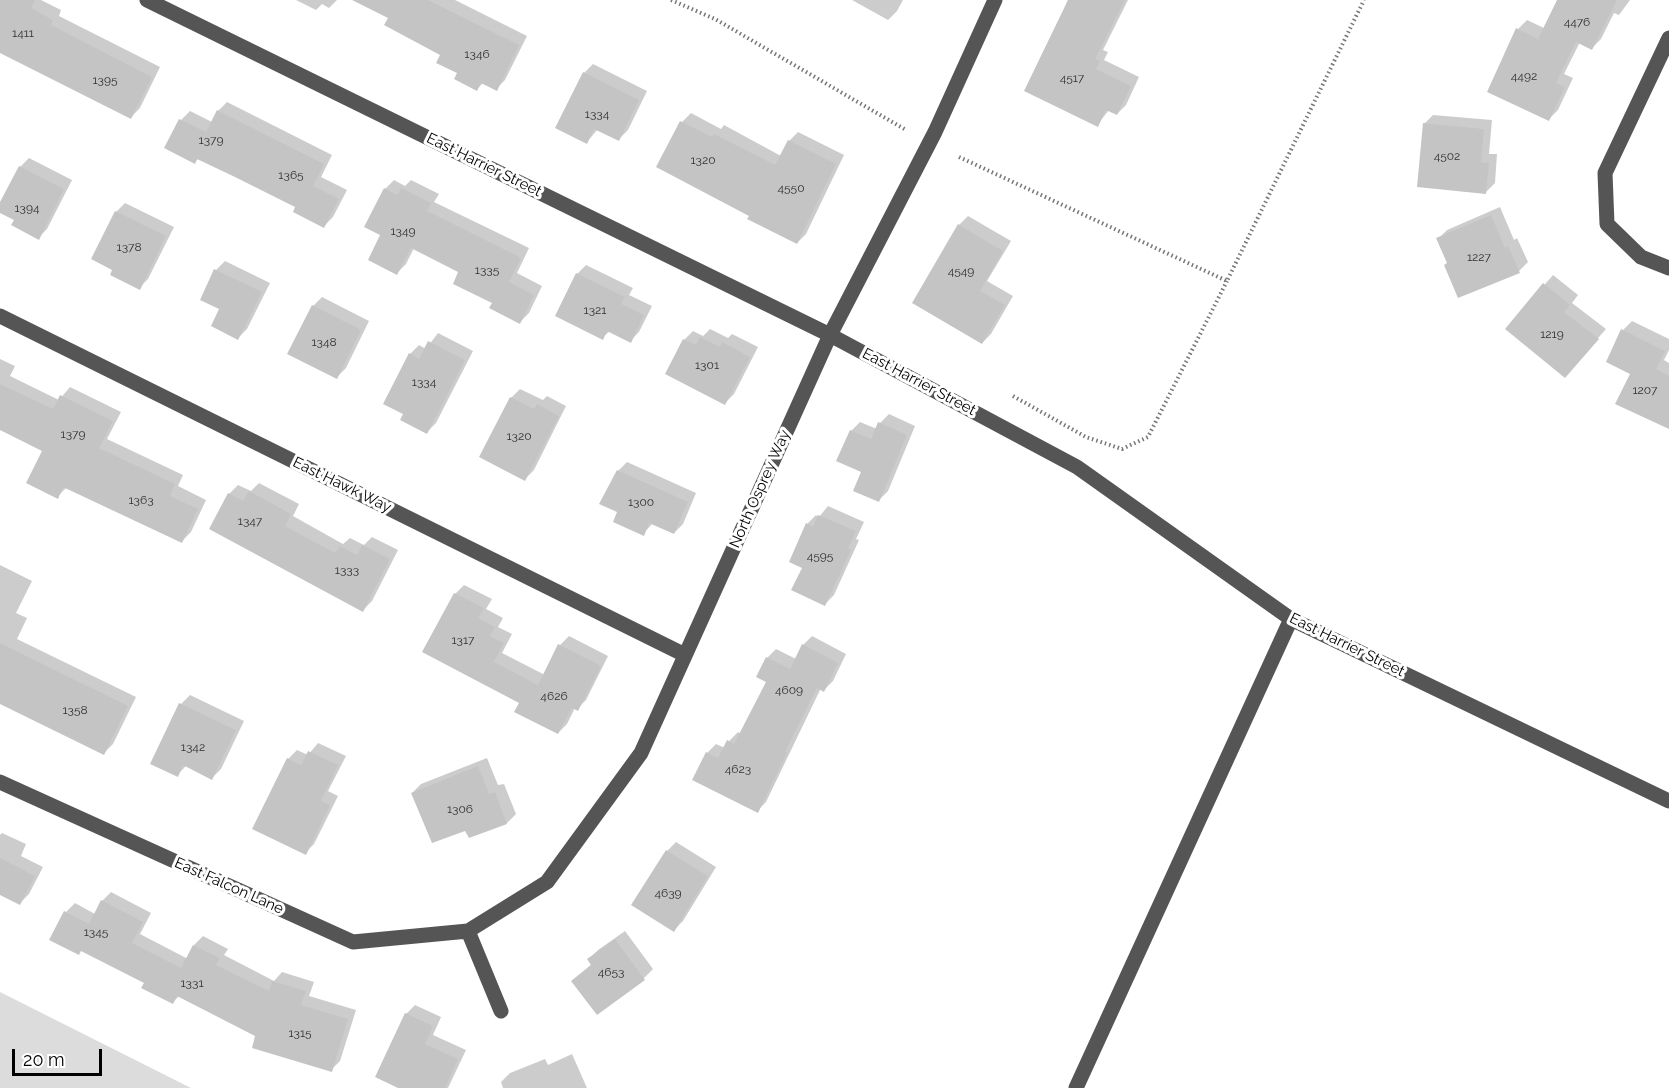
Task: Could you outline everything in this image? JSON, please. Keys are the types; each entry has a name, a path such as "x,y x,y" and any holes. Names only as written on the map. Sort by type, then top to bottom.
{"street":[{"name":"East Harrier Street","path":"147,0 830,335 1077,467 1291,619 1669,801"},
{"name":"North Osprey Way","path":"468,931 547,882 641,753 830,335 935,132 995,0"},
{"path":"1669,38 1605,172 1607,224 1641,257 1669,268"},
{"name":"East Hawk Way","path":"0,315 685,655"},
{"path":"1076,1088 1291,619"},
{"name":"East Falcon Lane","path":"0,782 353,942 468,931"},
{"path":"468,931 501,1011"}],"path":[{"path":"671,0 715,19 906,129"},
{"path":"1013,396 1086,437 1122,448 1148,438 1364,0"},
{"path":"959,157 1227,281"}],"shaded area":[{"path":"0,992 191,1088 0,1088"}],"building":[{"path":"0,0 35,0 31,8 53,20 51,25 152,77 131,119 0,53"},
{"path":"352,0 428,0 519,45 497,91 481,83 477,91 454,79 457,73 436,63 440,55 384,25 388,18"},
{"path":"1068,0 1125,0 1095,59 1100,61 1096,69 1131,86 1117,115 1106,110 1098,127 1024,91"},
{"path":"1557,0 1617,0 1592,50 1576,42 1556,83 1565,87 1549,121 1487,92 1516,28 1538,39"},
{"path":"583,72 639,100 619,141 594,129 587,144 555,128"},
{"path":"217,110 324,164 313,186 339,199 324,228 293,212 295,207 235,177 197,159 195,164 164,148 179,119 206,132"},
{"path":"680,121 712,137 714,134 775,165 788,140 836,164 797,244 747,219 749,216 656,167"},
{"path":"1423,123 1484,129 1481,162 1489,163 1486,194 1417,187"},
{"path":"19,166 64,189 39,240 11,225 14,220 0,213 0,202"},
{"path":"384,188 397,195 401,188 431,203 427,211 521,258 509,282 534,295 520,324 489,308 492,303 453,284 458,272 411,248 397,275 368,260 380,235 364,227"},
{"path":"115,211 166,236 140,290 110,275 112,270 91,259"},
{"path":"1491,215 1505,248 1508,246 1520,273 1458,298 1436,238"},
{"path":"958,224 1003,251 980,291 1005,305 982,344 912,303"},
{"path":"214,269 262,292 238,340 211,326 219,309 200,300"},
{"path":"576,273 625,297 621,304 644,315 631,343 607,331 603,340 555,316"},
{"path":"1543,283 1570,305 1564,312 1599,339 1565,378 1505,329"},
{"path":"312,305 361,330 337,379 287,354"},
{"path":"1621,329 1665,351 1656,369 1669,376 1669,429 1615,404 1630,374 1606,362"},
{"path":"700,337 720,347 722,342 750,357 725,405 665,374 683,339 696,345"},
{"path":"428,341 465,360 427,434 400,420 403,414 383,404 409,353 419,359"},
{"path":"0,384 53,409 60,395 113,421 99,448 175,484 170,496 198,509 182,543 63,487 58,499 26,483 42,451 0,430"},
{"path":"510,397 534,409 537,404 559,416 525,481 479,457"},
{"path":"878,422 907,435 879,502 853,491 861,472 836,461 850,430 871,439"},
{"path":"617,470 688,502 674,534 649,523 644,536 613,522 617,512 599,504"},
{"path":"249,491 291,514 285,526 335,553 340,546 357,555 362,545 390,559 363,612 209,529 228,493 243,501"},
{"path":"818,515 856,531 848,548 851,550 825,606 791,590 802,568 789,562 806,523 813,527"},
{"path":"454,593 484,608 478,618 495,627 490,636 504,643 494,662 538,685 558,644 601,666 578,711 572,708 558,734 514,712 519,703 422,652"},
{"path":"0,643 128,706 104,755 0,704"},
{"path":"802,644 838,663 824,692 817,688 758,813 692,780 706,752 718,758 727,740 734,744 766,682 756,677 766,657 790,669"},
{"path":"179,703 236,730 212,780 183,765 178,777 150,764"},
{"path":"308,751 338,765 321,801 330,805 306,855 252,829 287,758 301,765"},
{"path":"478,766 489,794 495,792 507,824 469,838 465,831 432,843 411,793"},
{"path":"666,850 708,876 674,932 631,905"},
{"path":"0,858 35,876 20,905 0,895"},
{"path":"101,900 143,922 132,943 181,968 193,945 220,958 216,965 269,991 272,981 306,991 301,1005 348,1019 332,1072 252,1048 255,1036 177,996 173,1004 141,988 144,983 81,951 79,955 49,940 64,911 89,924"},
{"path":"615,939 645,980 597,1015 571,981 591,965 587,959"},
{"path":"405,1013 433,1026 425,1044 458,1059 445,1088 398,1088 375,1077"}]}
